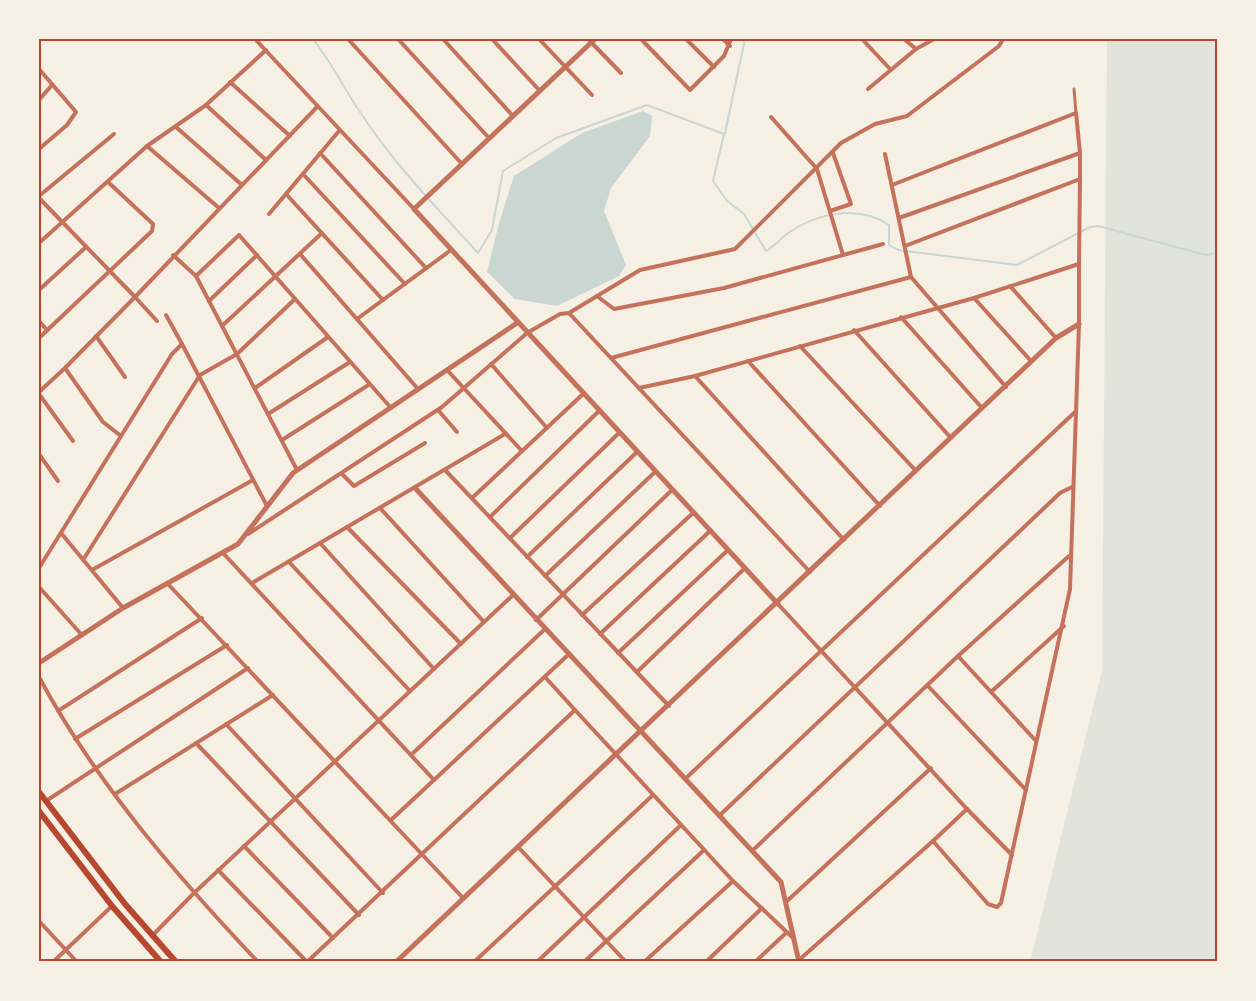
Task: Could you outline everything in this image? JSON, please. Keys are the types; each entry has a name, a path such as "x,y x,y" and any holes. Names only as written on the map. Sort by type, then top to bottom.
{"main road":[{"path":"39,792 152,936 176,962"},
{"path":"39,811 112,906 161,962"}],"street":[{"path":"255,39 1012,855"},
{"path":"348,39 462,164"},
{"path":"398,39 489,138"},
{"path":"443,39 513,116"},
{"path":"492,39 540,91"},
{"path":"539,39 592,95"},
{"path":"641,39 690,90 714,67 730,46 731,39"},
{"path":"686,39 714,67"},
{"path":"723,39 730,46"},
{"path":"862,39 890,69"},
{"path":"903,39 916,49"},
{"path":"868,89 916,49 934,39"},
{"path":"39,663 123,608 223,554 248,534 438,410 465,390 527,333 560,314 569,313 640,270 735,249 841,143 876,124 907,116 999,46 1003,39"},
{"path":"414,209 591,40 621,73"},
{"path":"39,243 147,146 206,105 266,51"},
{"path":"39,69 76,112 67,125 39,149"},
{"path":"230,82 290,136"},
{"path":"39,100 52,85"},
{"path":"933,842 988,904 997,907 1001,903 1064,626 1070,590 1069,556 1080,324 1080,153 1074,89"},
{"path":"206,105 266,160"},
{"path":"73,441 39,393 318,107"},
{"path":"892,185 1076,113"},
{"path":"771,117 817,169 843,255"},
{"path":"176,127 242,185"},
{"path":"269,214 339,131"},
{"path":"114,134 39,197 156,321"},
{"path":"147,146 219,208"},
{"path":"830,211 851,204 833,152"},
{"path":"320,153 426,268"},
{"path":"899,218 1080,153"},
{"path":"885,154 911,277 1006,387"},
{"path":"303,174 405,284"},
{"path":"905,246 1080,179"},
{"path":"39,338 111,272 153,227 108,182"},
{"path":"286,194 383,300"},
{"path":"222,326 322,233"},
{"path":"196,276 239,234 391,408"},
{"path":"597,296 614,309 724,288 883,244"},
{"path":"39,290 86,247"},
{"path":"357,319 451,250"},
{"path":"300,254 418,390"},
{"path":"173,255 196,276 297,470"},
{"path":"209,301 257,255"},
{"path":"639,388 695,376 974,298 1079,264"},
{"path":"611,358 911,277"},
{"path":"1010,286 1056,338"},
{"path":"974,298 1032,362"},
{"path":"83,560 200,375 237,354 295,299"},
{"path":"569,313 810,573"},
{"path":"166,315 200,375 268,508"},
{"path":"901,317 983,408"},
{"path":"39,321 47,330"},
{"path":"248,534 297,470 517,323"},
{"path":"396,962 778,604 1056,338 1080,324"},
{"path":"854,330 951,438"},
{"path":"96,336 125,377"},
{"path":"255,388 328,337"},
{"path":"39,568 172,354 182,344"},
{"path":"800,346 916,472"},
{"path":"748,361 880,506"},
{"path":"268,414 350,362"},
{"path":"491,364 547,428"},
{"path":"65,368 103,422 121,436"},
{"path":"447,370 522,451"},
{"path":"695,376 844,541"},
{"path":"282,441 370,384"},
{"path":"472,498 583,393"},
{"path":"438,410 457,432"},
{"path":"490,517 599,411"},
{"path":"685,779 1076,411"},
{"path":"510,538 620,433"},
{"path":"252,583 505,434"},
{"path":"342,474 354,486 426,443"},
{"path":"527,557 637,452"},
{"path":"39,454 58,481"},
{"path":"445,470 669,706"},
{"path":"545,576 655,472"},
{"path":"92,570 253,480"},
{"path":"719,816 1060,493 1072,486"},
{"path":"415,488 781,882 799,961 967,809"},
{"path":"537,620 672,490"},
{"path":"380,508 484,622"},
{"path":"582,615 693,513"},
{"path":"347,527 461,644"},
{"path":"600,634 710,531"},
{"path":"61,533 123,608"},
{"path":"320,543 434,669"},
{"path":"618,653 728,550"},
{"path":"223,554 434,780"},
{"path":"752,851 889,724 958,656 1069,556"},
{"path":"289,561 410,692"},
{"path":"637,672 745,568"},
{"path":"168,584 463,899"},
{"path":"39,587 81,634"},
{"path":"152,936 218,870 513,595"},
{"path":"58,711 202,618"},
{"path":"991,692 1064,626"},
{"path":"411,755 545,629"},
{"path":"75,739 227,645"},
{"path":"390,820 569,654"},
{"path":"958,656 1037,742"},
{"path":"45,802 248,668"},
{"path":"39,677 94,768 193,894 258,962"},
{"path":"545,677 733,881 794,938"},
{"path":"927,686 1026,791"},
{"path":"115,794 273,695"},
{"path":"218,870 307,962 575,710"},
{"path":"226,724 382,893"},
{"path":"196,743 359,915"},
{"path":"785,903 931,768"},
{"path":"474,962 653,795"},
{"path":"537,962 681,825"},
{"path":"244,846 333,938"},
{"path":"519,848 626,962"},
{"path":"584,962 704,850"},
{"path":"644,962 733,881"},
{"path":"53,962 112,906"},
{"path":"706,962 762,908"},
{"path":"39,921 77,962"},
{"path":"755,962 788,932"}],"shaded area":[{"path":"1107,39 1217,39 1217,962 1030,962 1102,671"},
{"path":"643,111 652,116 650,136 611,188 604,211 626,265 619,276 557,306 515,299 487,272 514,176 582,133"}],"waterway":[{"path":"313,39 373,131 416,185 478,253 492,230 503,171 556,138 647,105 724,134 713,181 727,201 744,214 766,251 788,233 812,220 851,213 877,218 889,225 889,245 898,250 1017,265 1090,227 1098,226 1206,255 1217,253"},
{"path":"725,133 745,39"}]}
